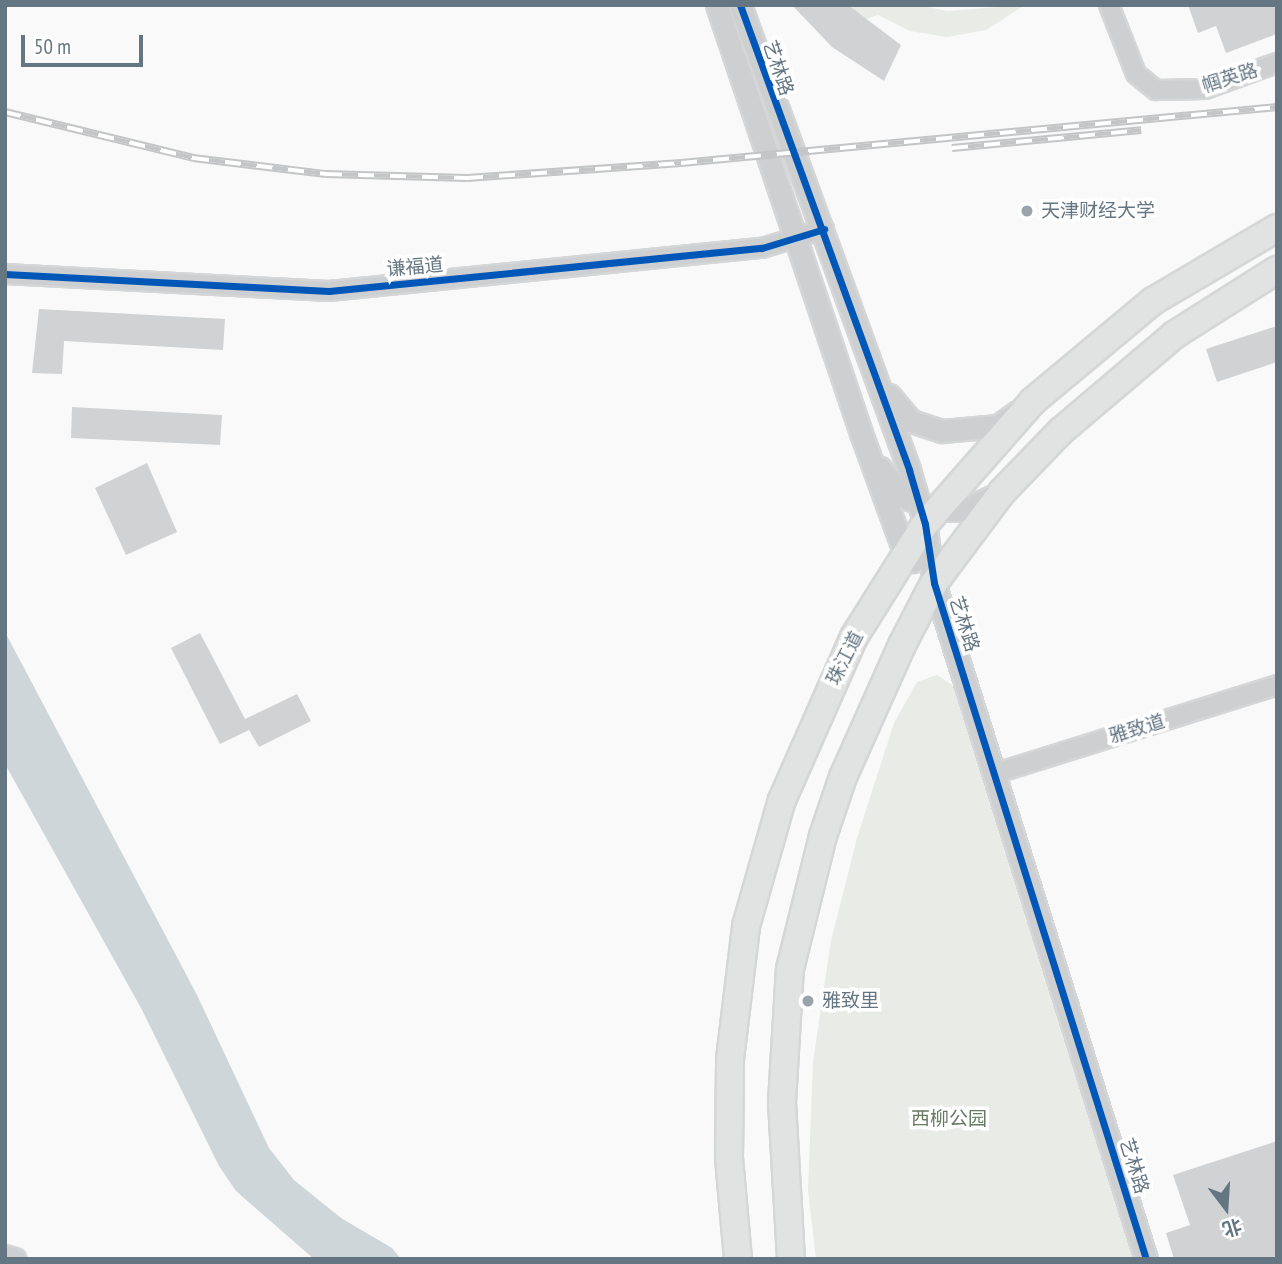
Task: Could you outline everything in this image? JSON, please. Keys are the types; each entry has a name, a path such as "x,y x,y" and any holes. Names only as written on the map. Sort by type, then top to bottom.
{"main road":[{"name":"珠江道","path":"738,1259 732,1200 730,1059 746,926 766,849 825,696 927,513 1033,401 1153,300 1277,228"},
{"path":"791,1259 782,1102 790,969 822,836 842,777 934,583 1002,492 1129,370 1207,311 1277,270"},
{"path":"720,1259 732,1200"}],"street":[{"name":"艺林路","path":"718,5 799,238 861,433 905,554 934,583"},
{"name":"艺林路","path":"740,5 781,126 824,229 927,513 934,583 997,773 1146,1259"},
{"name":"帼英路","path":"1109,5 1136,75 1156,90 1205,89 1277,63"},
{"name":"谦福道","path":"5,274 329,290 723,252 799,238 824,229"},
{"path":"875,371 911,421 942,431 998,426 1033,401"},
{"path":"861,433 891,483 927,513 964,510 1002,492"},
{"name":"雅致道","path":"997,773 1277,685"},
{"path":"5,1256 15,1259"}],"green space":[{"path":"847,5 916,5 948,11 1025,5 986,30 947,37 910,31 878,15 853,23"},
{"name":"西柳公园","path":"937,675 960,690 1139,1259 816,1259 808,1190 813,1062 831,941 857,838 894,723 917,682"}],"shaded area":[{"path":"5,632 197,995 269,1148 294,1180 341,1218 392,1248 401,1259 314,1259 236,1191 219,1166 141,1008 5,764"}],"building":[{"path":"792,5 848,5 901,45 884,81 832,47"},
{"path":"1188,5 1277,5 1277,34 1226,53 1216,26 1198,33"},
{"path":"39,309 225,319 223,350 64,341 62,374 32,373"},
{"path":"1277,326 1277,362 1217,382 1206,349"},
{"path":"72,407 222,415 220,445 71,438"},
{"path":"147,463 177,532 126,555 95,488"},
{"path":"200,633 245,719 297,694 311,721 259,747 249,730 220,744 171,648"},
{"path":"1277,1141 1277,1259 1174,1259 1166,1233 1190,1225 1173,1175"}],"railway":[{"path":"5,112 193,158 326,174 467,178 681,163 1277,107"},
{"path":"952,148 1141,130"}],"cycle path":[{"path":"740,5 909,470 925,524 934,583 1146,1259"},
{"path":"5,274 329,291 762,248 824,229"}],"place":[{"name":"天津财经大学","path":"1027,211"},
{"name":"雅致里","path":"808,1001"}]}
